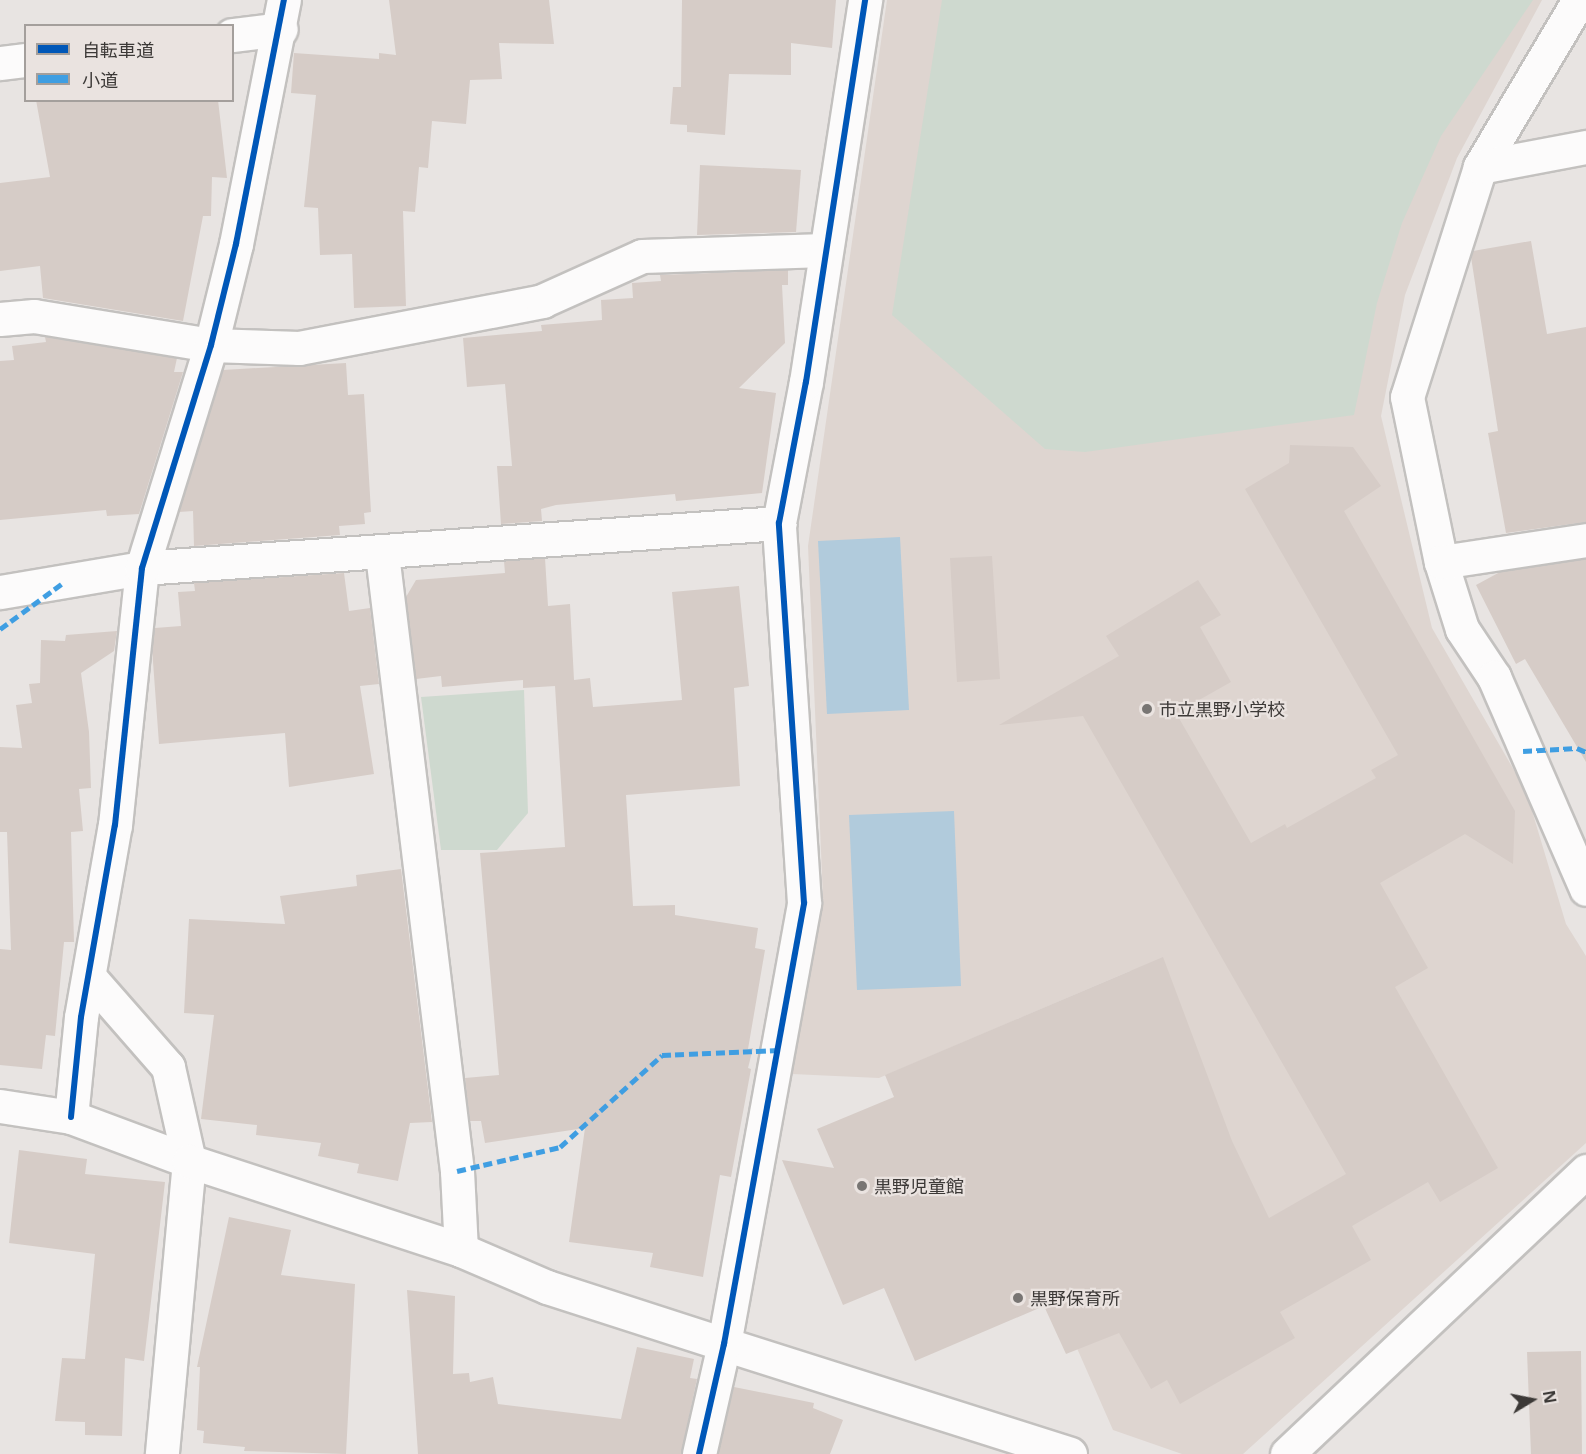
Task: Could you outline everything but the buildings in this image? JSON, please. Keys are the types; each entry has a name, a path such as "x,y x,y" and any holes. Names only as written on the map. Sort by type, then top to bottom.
{"street":[{"path":"699,1454 724,1344 804,903 779,523 806,382 865,0"},
{"path":"1579,0 1480,167 1407,397 1441,562 1462,629 1494,677 1586,889"},
{"path":"234,34 282,14"},
{"path":"71,1117 81,1017 91,979 115,825 142,568 212,345 282,14"},
{"path":"0,63 24,60"},
{"path":"1480,167 1586,147"},
{"path":"0,319 34,316 212,345 299,348 542,301 642,256 825,250"},
{"path":"0,592 142,568 382,554 779,523"},
{"path":"1441,562 1586,540"},
{"path":"382,554 457,1171 461,1250"},
{"path":"91,979 168,1066 189,1161 162,1454"},
{"path":"0,1106 71,1117 189,1161 461,1250 547,1287 1070,1454"},
{"path":"1287,1454 1586,1171"}],"shaded area":[{"name":"市立黒野小学校","path":"887,0 1542,0 1457,158 1405,295 1381,416 1432,628 1526,791 1566,924 1586,956 1586,1143 1243,1454 1182,1454 1113,1430 1028,1237 1205,1150 1130,971 879,1078 792,1074 823,898 808,546"},
{"path":"942,0 1533,0 1441,136 1402,223 1377,303 1354,415 1085,452 1045,449 892,315"},
{"path":"524,690 528,813 497,850 441,850 421,697"}],"water":[{"path":"900,537 909,710 827,714 818,541"},
{"path":"954,811 961,986 857,990 849,815"}],"marked path":[{"path":"0,629 64,582"},
{"path":"1523,751 1577,748 1586,752"},
{"path":"457,1171 560,1147 662,1055 780,1050"}],"cycle path":[{"path":"71,1117 81,1017 115,825 142,568 211,345 236,244 284,0"},
{"path":"699,1454 724,1344 804,903 779,523 806,382 865,0"}],"place":[{"name":"市立黒野小学校","path":"1147,709"},
{"name":"黒野児童館","path":"862,1186"},
{"name":"黒野保育所","path":"1018,1298"}]}
